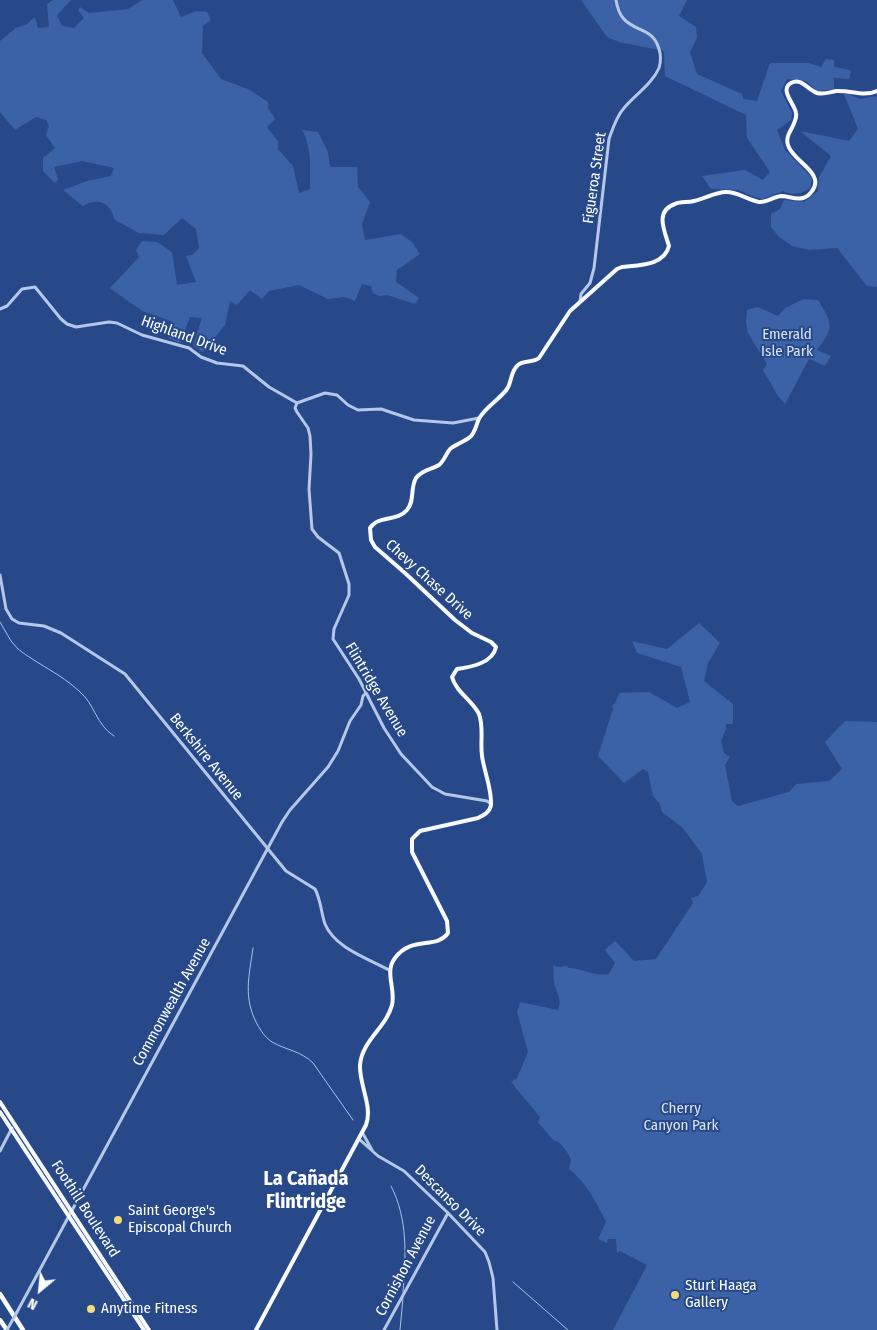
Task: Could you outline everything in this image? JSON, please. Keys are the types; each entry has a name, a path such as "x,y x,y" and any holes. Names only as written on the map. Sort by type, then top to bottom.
{"highway":[{"path":"0,1294 16,1315 24,1330"},
{"path":"0,1320 6,1330"}],"main road":[{"name":"Chevy Chase Drive","path":"491,804 482,756 482,723 480,716 452,677 457,669 472,666 485,660 492,655 496,647 491,642 472,633 375,547 372,543 370,532 373,524 394,518 405,512 410,505 412,487 417,477 423,471 439,465 449,450 469,437 479,418 491,403 506,391 512,372 517,365 536,361 539,358 566,317 580,302 617,269 655,262 664,256 669,246 662,226 662,220 666,211 676,203 694,201 724,192 734,192 762,202 780,196 801,198 812,192 816,184 815,177 788,146 789,132 796,116 796,112 786,92 789,84 800,82 818,94 848,91 864,94 877,91"},
{"path":"256,1330 359,1139 368,1116 360,1074 361,1059 368,1042 387,1017 393,1003 394,990 389,970 396,956 403,949 415,944 438,941 446,936 448,931 447,921 411,849 413,837 420,831 478,818 488,811 491,804"},
{"name":"Foothill Boulevard","path":"0,1102 149,1330"},
{"name":"Foothill Boulevard","path":"0,1112 144,1330"}],"street":[{"name":"Figueroa Street","path":"580,302 581,294 590,282 594,268 609,139 613,127 625,107 652,78 660,64 661,57 657,43 651,35 628,23 623,18 618,11 616,0"},
{"name":"Highland Drive","path":"0,309 7,306 22,289 35,288 67,324 76,327 108,322 117,323 142,335 189,348 201,357 217,363 243,366 269,387 297,403"},
{"path":"297,403 325,393 338,395 348,406 358,410 381,409 406,418 430,422 453,423 479,418"},
{"name":"Flintridge Avenue","path":"297,403 297,412 308,428 310,436 309,490 312,529 339,553 349,584 349,595 334,629 333,640 401,754 432,787 445,794 487,801 491,804"},
{"path":"470,419 476,426"},
{"name":"Berkshire Avenue","path":"0,575 6,609 12,619 19,623 44,626 61,632 125,674 288,873 315,889 322,916 332,936 344,945 389,970"},
{"name":"Commonwealth Avenue","path":"6,1330 16,1315 267,849 286,816 328,767 338,751 350,721 366,693"},
{"path":"0,1151 15,1123"},
{"path":"362,1132 372,1150"},
{"name":"Descanso Drive","path":"359,1139 378,1156 401,1169 477,1243 489,1262 497,1330"},
{"name":"Cornishon Avenue","path":"384,1330 448,1214"}],"green space":[{"path":"53,0 71,0 57,15 62,26 74,28 84,18 78,10 80,7 89,13 128,9 142,0 173,0 181,17 196,11 207,12 211,20 203,26 202,53 221,79 248,89 268,102 268,108 275,119 267,127 278,141 278,149 293,166 299,193 310,189 309,151 302,130 318,132 328,152 330,167 357,167 358,187 370,202 362,224 365,240 401,234 412,242 420,254 397,270 396,282 419,298 415,304 387,295 379,296 373,293 371,286 362,284 355,301 345,297 328,299 299,285 269,291 262,299 250,290 237,305 230,301 225,325 203,352 193,346 202,318 190,317 180,343 168,338 171,321 142,311 110,288 139,257 136,250 142,241 157,242 172,252 177,285 196,282 186,256 192,255 199,248 196,229 182,218 164,235 139,233 115,220 110,209 103,203 94,202 83,206 63,190 87,181 111,176 114,168 82,161 54,167 58,179 55,183 43,171 43,158 55,148 46,135 49,126 46,120 36,117 15,130 0,112 0,41 16,28 27,24 35,17 38,28 49,27 47,4"},
{"path":"581,0 687,0 679,16 696,27 697,38 690,52 697,74 742,94 743,99 757,101 770,63 808,63 821,67 826,59 834,60 834,67 851,70 849,79 834,78 834,89 817,91 806,81 787,79 781,91 792,113 791,120 777,130 785,150 812,178 810,188 797,194 783,191 763,199 739,190 711,189 702,176 745,170 763,180 770,172 747,138 746,115 665,76 664,51 619,42 607,37"},
{"path":"844,94 860,99 877,96 877,287 867,286 837,248 809,250 792,246 778,236 771,227 771,214 780,209 784,200 804,202 818,191 819,177 831,156 800,131 849,141 858,129"},
{"name":"Emerald Isle Park","path":"804,299 818,300 829,320 830,325 827,336 817,350 831,356 825,366 809,359 785,404 778,396 763,370 767,364 748,333 746,322 747,310 758,307 778,316 785,308"},
{"name":"Cherry Canyon Park","path":"699,623 720,643 708,663 704,681 733,704 733,724 726,724 721,741 724,753 730,757 725,765 732,801 738,806 789,792 796,784 829,781 842,769 825,742 845,721 877,722 877,1330 613,1330 647,1265 620,1251 617,1253 616,1239 608,1239 607,1243 598,1239 606,1222 595,1200 581,1180 569,1169 571,1160 567,1152 560,1143 553,1140 538,1122 540,1117 511,1082 517,1078 528,1052 517,1012 520,1002 558,1010 559,999 554,982 553,966 567,966 568,968 603,975 609,974 615,963 605,950 615,941 634,961 656,959 693,903 691,898 698,896 707,882 702,854 682,827 662,812 660,804 653,796 648,772 643,769 624,783 598,756 613,709 612,705 615,704 619,693 649,692 677,708 690,702 681,667 637,653 632,641 667,649"}],"waterway":[{"path":"0,622 18,649 65,679 84,696 103,726 114,736"},
{"path":"253,948 248,987 250,1005 257,1024 263,1034 272,1042 298,1053 313,1063 353,1120"},
{"path":"391,1186 397,1199 403,1225 405,1251 403,1292"},
{"path":"513,1282 568,1330"},
{"path":"400,1330 403,1298"}],"place":[{"name":"Saint George's Episcopal Church","path":"118,1220"},
{"name":"Sturt Haaga Gallery","path":"675,1295"},
{"name":"Anytime Fitness","path":"91,1309"}],"district":[{"name":"La Cañada Flintridge","path":"306,1190"}]}
